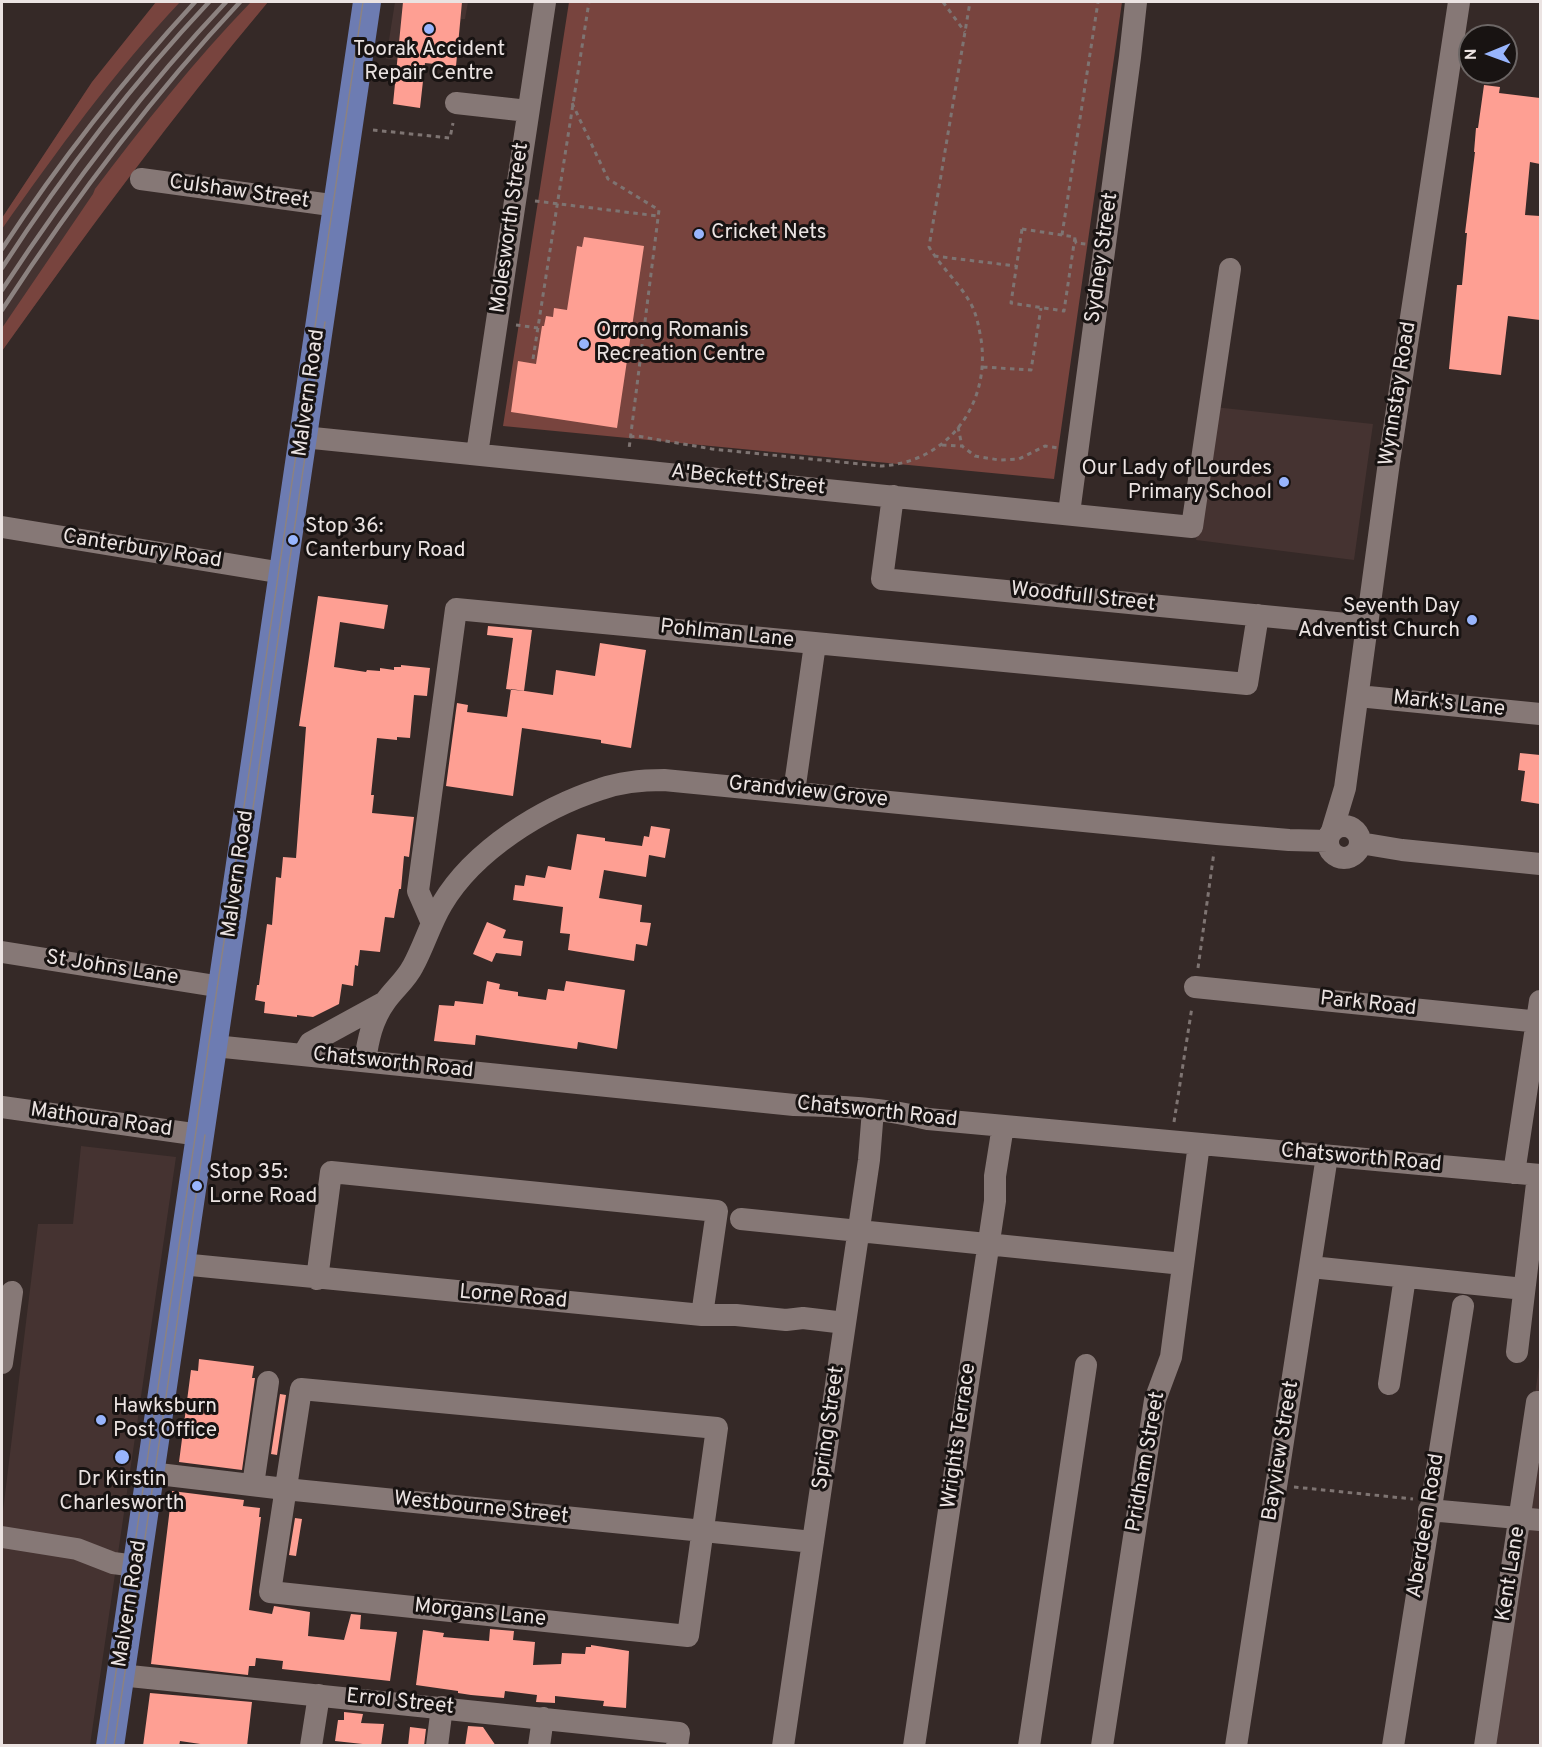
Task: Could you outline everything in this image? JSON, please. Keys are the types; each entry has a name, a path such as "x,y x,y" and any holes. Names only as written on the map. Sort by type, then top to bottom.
{"main road":[{"name":"Malvern Road","path":"110,1746 303,437 338,206 373,2"}],"street":[{"name":"Molesworth Street","path":"477,454 545,2"},
{"name":"Sydney Street","path":"1069,513 1136,2"},
{"name":"Wynnstay Road","path":"1343,836 1345,788 1391,447 1459,2"},
{"path":"456,103 528,111"},
{"name":"Culshaw Street","path":"141,179 338,206"},
{"name":"A'Beckett Street","path":"303,437 1191,527 1230,269"},
{"name":"Woodfull Street","path":"893,496 882,579 1367,626"},
{"name":"Canterbury Road","path":"2,527 283,573"},
{"name":"Pohlman Lane","path":"432,923 418,891 456,609 1247,684 1258,615"},
{"path":"794,792 815,644"},
{"name":"Mark's Lane","path":"1358,696 1540,714"},
{"name":"Grandview Grove","path":"365,1061 370,1032 385,1002 413,967 432,923 456,885 506,838 545,813 602,789 645,780 794,792 1289,840 1343,836 1402,850 1540,864"},
{"name":"St Johns Lane","path":"2,952 222,987"},
{"name":"Park Road","path":"1195,987 1539,1015"},
{"name":"Grandview Grove","path":"303,1055 310,1043 385,1002"},
{"path":"1514,1173 1539,1015"},
{"name":"Chatsworth Road","path":"214,1046 794,1105 873,1110 928,1119 1539,1175"},
{"name":"Mathoura Road","path":"2,1107 200,1135"},
{"name":"Spring Street","path":"783,1746 869,1160 873,1110"},
{"name":"Wrights Terrace","path":"914,1746 989,1244 1003,1126"},
{"name":"Pridham Street","path":"1102,1746 1155,1400 1171,1357 1199,1144"},
{"name":"Bayview Street","path":"1236,1746 1327,1156"},
{"path":"317,1279 322,1171 717,1211 702,1315"},
{"path":"1517,1352 1539,1175"},
{"path":"741,1219 1183,1264"},
{"name":"Lorne Road","path":"181,1264 702,1315 736,1315 786,1320 803,1318 845,1323"},
{"path":"1311,1267 1524,1289"},
{"path":"1389,1384 1405,1276"},
{"path":"2,1363 12,1292"},
{"name":"Aberdeen Road","path":"1394,1746 1423,1508 1463,1306"},
{"path":"1029,1746 1086,1365"},
{"path":"253,1485 268,1382"},
{"path":"285,1489 301,1389 717,1428 703,1531"},
{"name":"Kent Lane","path":"1485,1746 1531,1519 1537,1402"},
{"name":"Westbourne Street","path":"150,1473 285,1489 813,1542"},
{"name":"Morgans Lane","path":"285,1489 270,1592 688,1636 703,1531"},
{"path":"1423,1508 1531,1519"},
{"path":"2,1538 77,1549 113,1563 136,1566"},
{"name":"Errol Street","path":"120,1675 543,1718 678,1739"},
{"path":"311,1746 319,1695"},
{"path":"437,1746 442,1707"},
{"path":"539,1746 543,1718"}],"path":[{"path":"533,359 589,2"},
{"path":"943,2 965,32"},
{"path":"630,437 637,436 712,449 880,466 896,465 919,459 942,445 957,428 977,396 983,368 979,326 973,308 962,290 929,248 970,2"},
{"path":"1062,235 1098,2"},
{"path":"373,130 450,138 456,103"},
{"path":"572,103 608,179 659,210 626,469"},
{"path":"529,200 658,216"},
{"path":"1022,229 1075,237 1064,311 1011,303 1022,229"},
{"path":"1075,237 1076,243 1080,244"},
{"path":"934,256 1016,266"},
{"path":"983,368 1031,370 1041,308"},
{"path":"511,324 538,328"},
{"path":"957,428 962,446"},
{"path":"942,445 962,446 975,456 999,459 1019,459 1045,446 1067,449"},
{"path":"1277,1485 1415,1500 1423,1508"}],"shaded area":[{"path":"156,2 268,2 219,60 114,195 2,351 2,218 92,82"},
{"path":"156,2 180,2 109,84 2,229 2,218 92,82"},
{"path":"251,2 268,2 132,174 2,351 2,328 95,189 170,93"},
{"name":"Toorak Accident Repair Centre","path":"395,2 468,2 465,19 461,19 456,66 386,59"},
{"path":"569,2 1122,2 1054,479 503,426"},
{"name":"Our Lady of Lourdes Primary School","path":"1214,407 1373,424 1354,560 1196,540"},
{"path":"81,1146 176,1157 90,1745 2,1746 2,1519 38,1224 73,1224"},
{"path":"1540,1360 1540,1745 1483,1745"}],"building":[{"path":"403,2 462,2 456,66 425,63 420,108 393,104"},
{"path":"1484,85 1500,87 1499,93 1540,98 1540,164 1530,162 1525,215 1540,216 1540,320 1508,316 1501,375 1449,369 1457,285 1462,285 1476,128 1478,128"},
{"name":"Orrong Romanis Recreation Centre","path":"584,237 644,246 617,428 511,412 518,361 536,364 542,326 544,326 546,316 553,317 554,308 567,310 577,246 582,247"},
{"path":"318,596 388,605 384,629 340,622 334,667 366,672 367,670 380,671 380,668 394,670 394,667 401,667 401,665 430,668 427,696 414,695 410,738 397,737 397,740 377,738 371,795 374,795 372,813 414,817 409,857 404,856 401,889 399,889 394,918 385,917 380,952 360,950 358,966 355,965 353,986 342,984 339,1004 313,1017 297,1015 297,1017 264,1013 265,1002 255,1000 267,924 272,925 276,877 281,878 283,857 296,858 306,727 299,726"},
{"path":"488,626 532,630 524,691 506,689 513,638 487,635"},
{"path":"600,643 646,650 631,748 601,743 601,740 522,728 513,796 446,786 457,703 468,705 467,712 507,717 511,689 553,695 556,670 595,676"},
{"path":"1520,753 1540,755 1540,804 1521,801 1525,771 1518,770"},
{"path":"651,826 670,829 665,858 649,855 646,877 604,870 599,898 642,905 640,922 651,923 647,946 636,944 634,961 568,950 570,934 560,933 563,907 513,900 515,885 524,886 526,875 545,878 548,866 571,870 577,834 605,838 605,841 642,846 644,836 649,837"},
{"path":"487,922 506,930 503,938 523,941 521,956 496,953 492,962 473,954"},
{"path":"487,981 500,984 499,989 518,992 518,996 546,1000 548,989 564,991 566,981 625,990 617,1049 578,1042 577,1049 476,1035 475,1045 434,1041 439,1005 454,1006 455,1001 483,1004"},
{"path":"199,1359 254,1366 252,1378 255,1378 242,1470 179,1462 191,1370 198,1371"},
{"path":"280,1394 286,1395 277,1455 271,1454"},
{"path":"172,1491 244,1500 243,1506 260,1508 259,1517 261,1517 249,1610 272,1614 274,1606 310,1612 308,1636 344,1640 351,1614 361,1615 360,1629 397,1632 390,1681 282,1669 283,1661 256,1658 255,1666 249,1666 248,1675 151,1664"},
{"path":"295,1518 302,1519 296,1556 289,1555"},
{"path":"490,1629 514,1631 513,1640 535,1642 533,1665 561,1664 562,1653 585,1654 586,1647 591,1647 591,1645 629,1651 626,1708 603,1706 604,1701 555,1696 555,1703 536,1702 537,1695 505,1691 504,1698 471,1695 416,1685 423,1630 444,1633 443,1637 489,1641"},
{"path":"150,1693 252,1702 247,1746 214,1746 180,1741 179,1746 143,1746"},
{"path":"344,1712 363,1714 361,1723 384,1724 381,1746 335,1741 338,1720 344,1720"},
{"path":"468,1726 483,1727 496,1746 465,1746"},
{"path":"410,1727 426,1729 424,1746 408,1746"}],"tram line":[{"path":"105,1746 363,2"},
{"path":"245,862 325,322"},
{"path":"114,1746 205,1135"}],"railway":[{"path":"2,249 46,184 94,121 143,60 195,2"},
{"path":"2,268 49,198 100,130 180,33 209,2"},
{"path":"2,290 53,214 108,141 165,70 226,2"},
{"path":"2,310 57,229 144,112 240,2"}],"place":[{"name":"Toorak Accident Repair Centre","path":"429,29"},
{"name":"Cricket Nets","path":"699,234"},
{"name":"Orrong Romanis Recreation Centre","path":"584,344"},
{"name":"Our Lady of Lourdes Primary School","path":"1284,482"},
{"name":"Stop 36: Canterbury Road","path":"293,540"},
{"name":"Seventh Day Adventist Church","path":"1472,620"},
{"name":"Stop 35: Lorne Road","path":"197,1186"},
{"name":"Hawksburn Post Office","path":"101,1420"},
{"name":"Dr Kirstin Charlesworth","path":"122,1457"}]}
